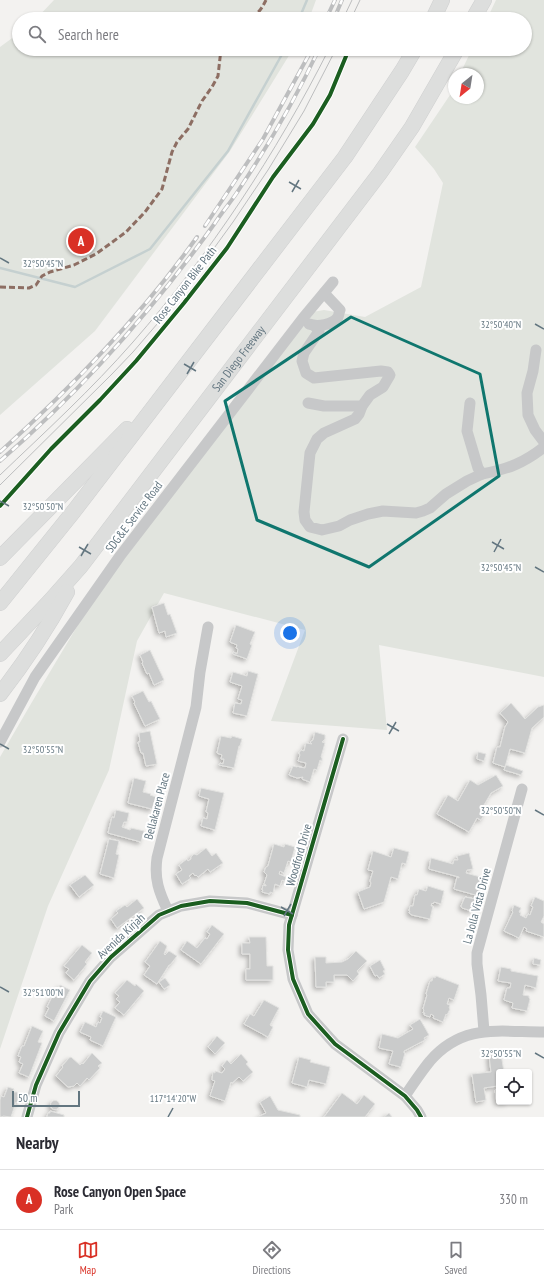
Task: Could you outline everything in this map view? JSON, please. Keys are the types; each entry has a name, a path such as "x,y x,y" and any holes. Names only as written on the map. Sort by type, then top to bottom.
{"highway":[{"path":"436,12 442,0"},
{"path":"477,12 484,0"},
{"path":"0,603 74,511 345,156 411,56"},
{"name":"San Diego Freeway","path":"0,654 81,566 380,173 412,127 453,56"},
{"path":"0,558 121,435 235,302"},
{"path":"0,694 18,672 62,602 81,566"}],"street":[{"name":"SDG&E Service Road","path":"0,742 35,677 120,556 303,318 333,282"},
{"path":"315,326 333,322 338,318 340,310 324,293"},
{"path":"303,318 315,326 319,331 304,353 302,361 306,373 314,378 381,371 388,372 390,375 382,387 370,395 355,419 317,439 310,453 304,512 305,520 310,527 322,530 339,526 350,520 368,514 383,511 416,513 423,511 430,508 446,494 467,481 482,474 501,470 529,459 544,446"},
{"path":"536,350 533,371 527,393 528,415 535,430 544,442"},
{"path":"308,403 324,406 362,406"},
{"path":"470,403 467,431 478,468 482,474"},
{"name":"Bellakaren Place","path":"168,911 160,894 155,870 196,707 200,672 208,627"},
{"name":"Woodford Drive","path":"343,739 289,925 288,950 293,979 308,1014 334,1044 405,1096 421,1117"},
{"name":"La Jolla Vista Drive","path":"484,1031 477,953 522,789"},
{"name":"Avenida Kirjah","path":"27,1117 36,1085 59,1033 90,981 111,957 159,915 181,906 210,901 247,903 292,915"},
{"path":"405,1096 431,1061 452,1042 474,1033 484,1031 544,1032"}],"highlighted area":[{"path":"351,317 480,374 499,476 369,567 257,520 225,401"}],"shaded area":[{"path":"54,0 316,0 312,12 43,12"},
{"path":"496,0 544,0 544,677 379,645 387,730 271,721 305,630 164,593 137,641 109,770 48,906 0,1049 0,757 106,578 307,313 324,310 365,317 421,287 443,183 434,169 415,147 448,98 448,104 484,104 484,68 463,68 469,56 532,56 532,12 490,12"},
{"path":"12,38 12,56 289,56 230,151 95,331 0,415 0,47"}],"building":[{"path":"164,603 177,633 166,637 165,631 159,633 152,607"},
{"path":"236,625 255,632 250,644 252,645 247,659 233,654 233,652 237,654 238,649 236,648 237,645 230,642"},
{"path":"150,650 164,680 154,685 149,673 147,674 140,655"},
{"path":"248,671 258,674 247,716 233,713 235,703 241,704 242,700 238,699 242,686 230,682 233,672 247,676"},
{"path":"143,691 149,702 151,701 160,719 145,726 132,696"},
{"path":"511,703 525,719 538,707 544,705 544,717 532,728 525,753 510,749 505,767 493,763 497,747 500,747 505,727 508,722 500,713"},
{"path":"150,731 157,764 146,766 143,753 141,753 138,742 140,742 139,733"},
{"path":"315,732 325,735 325,739 322,742 325,743 321,757 322,761 320,760 317,770 314,769 310,782 302,779 303,777 297,778 289,775 293,766 305,768 306,763 298,761 300,755 299,753 301,750 304,751 306,743 312,744 310,742 313,740"},
{"path":"221,736 231,738 232,736 242,739 234,768 219,765 220,763 223,764 224,759 221,759 222,755 217,753"},
{"path":"478,752 486,754 484,761 477,759"},
{"path":"506,765 523,771 521,775 504,770"},
{"path":"496,775 503,786 491,793 481,810 485,813 481,820 477,818 469,832 437,814 448,795 458,801 470,780 478,785"},
{"path":"134,778 146,781 143,792 156,797 152,809 128,803"},
{"path":"201,788 224,793 215,830 201,826 203,818 207,819 208,813 206,812 209,799 199,796"},
{"path":"116,810 129,813 127,822 124,822 122,827 130,830 131,828 144,831 141,842 108,833 112,817 114,818"},
{"path":"109,839 119,841 116,854 119,855 114,878 100,874"},
{"path":"274,844 284,847 285,844 295,847 291,862 288,861 284,873 280,871 279,874 286,877 285,881 282,880 280,886 275,884 273,893 270,892 270,894 262,892 262,890 263,885 266,886 264,884 267,875 264,872 268,866"},
{"path":"206,848 212,856 216,853 223,863 210,872 208,869 198,877 193,873 189,876 191,878 182,884 176,874 182,870 179,865 187,859 188,861 194,854 197,855"},
{"path":"394,848 409,852 406,864 402,863 398,879 391,877 384,902 364,909 358,892 370,887 373,871 368,870 373,851 391,857"},
{"path":"469,853 473,869 467,870 466,873 484,878 479,896 454,889 457,877 459,877 429,869 431,858 453,864 454,860 458,860 457,856"},
{"path":"85,875 94,885 79,897 70,885"},
{"path":"428,886 444,891 441,904 434,902 433,904 432,903 431,906 433,906 430,919 412,915 409,911 410,906 413,906 415,895 417,895 419,889 426,891"},
{"path":"465,897 475,899 472,911 462,908 461,906"},
{"path":"535,897 544,901 544,916 541,922 544,924 544,937 526,931 527,929 524,927 519,938 504,931 513,912 514,905 521,908 519,912 521,913 520,915 526,918 528,914 530,915 533,907 531,906"},
{"path":"137,899 144,908 117,928 111,919 118,913 116,911 125,905 127,907"},
{"path":"212,925 224,934 201,964 181,950 187,941 197,948 205,938 207,939 210,934 207,932"},
{"path":"249,937 266,937 267,966 273,966 273,980 246,980 246,969 250,969 250,954 242,954 242,943 250,943"},
{"path":"160,941 167,946 165,955 169,951 177,956 169,965 157,984 144,975 150,966 145,962"},
{"path":"82,945 92,953 85,962 87,964 74,980 66,973 69,969 64,966"},
{"path":"356,951 367,961 357,971 359,974 353,981 347,975 334,975 334,982 326,982 326,987 316,987 315,957 326,957 326,963 342,962 348,959"},
{"path":"534,958 541,960 540,965 533,964"},
{"path":"380,960 385,970 383,971 385,974 379,978 377,975 375,976 370,966"},
{"path":"501,967 511,969 511,971 538,976 536,988 525,985 523,995 529,996 530,999 527,1011 512,1008 513,1003 504,1000 507,988 510,988 511,983 498,981"},
{"path":"436,976 459,985 454,1000 449,998 447,1004 450,1005 450,1009 443,1022 433,1018 434,1016 431,1014 430,1017 424,1015 425,1013 423,1013 430,981 432,981 433,977 435,978"},
{"path":"165,978 170,985 164,989 159,982"},
{"path":"127,980 135,986 136,984 144,991 124,1015 115,1008 120,1002 116,999 119,996 115,993"},
{"path":"60,985 70,990 54,1021 45,1016 49,1008 47,1007 52,997 54,998"},
{"path":"264,1000 279,1008 270,1025 273,1027 268,1037 244,1024 250,1014 254,1016"},
{"path":"103,1011 116,1017 103,1046 90,1040 91,1037 80,1032 85,1022 96,1027 98,1022 100,1023 102,1018 100,1017"},
{"path":"420,1019 429,1035 424,1038 425,1040 404,1051 405,1053 401,1067 389,1064 393,1051 379,1048 382,1034 398,1038 413,1029 410,1025"},
{"path":"32,1026 43,1031 38,1042 42,1043 29,1077 19,1073 23,1064 19,1062 21,1057 18,1056 22,1046 24,1046"},
{"path":"217,1036 225,1043 215,1054 208,1047"},
{"path":"92,1053 102,1063 98,1066 100,1068 89,1080 87,1078 80,1086 77,1083 74,1086 68,1087 56,1076 69,1058 71,1057 80,1065 82,1063 83,1064"},
{"path":"241,1054 248,1062 246,1064 253,1072 243,1081 239,1077 232,1083 231,1082 225,1101 210,1096 215,1081 212,1080 213,1072 215,1073 215,1071 222,1073 225,1069 222,1066 227,1060 231,1064"},
{"path":"501,1054 504,1069 496,1069 496,1086 484,1088 486,1100 476,1102 472,1074 491,1072 489,1055"},
{"path":"299,1057 311,1060 310,1062 330,1067 326,1084 309,1080 307,1087 292,1083"},
{"path":"8,1087 14,1089 13,1092 18,1093 18,1103 16,1102 11,1117 2,1117 0,1116 0,1100 1,1096 4,1097"},
{"path":"342,1093 357,1104 364,1095 375,1104 365,1117 324,1117"},
{"path":"270,1096 278,1110 300,1115 300,1117 258,1117 266,1113 260,1102"},
{"path":"53,1101 57,1101 59,1105 57,1109 53,1109 51,1107 51,1103"},
{"path":"50,1111 64,1115 64,1117 47,1117"},
{"path":"389,1113 392,1117 384,1117"}],"waterway":[{"path":"302,12 307,0"},
{"path":"0,268 75,287 150,249 228,151 281,56"}],"tram line":[{"path":"346,12 352,0"},
{"path":"354,12 360,0"},
{"path":"0,475 101,377 133,342 189,274 240,202 264,165 309,88 325,56"},
{"path":"0,485 112,374 170,309 233,222 268,170 304,111 332,56"}],"railway":[{"path":"329,12 335,0"},
{"path":"337,12 342,0"},
{"path":"205,226 263,139 308,56"},
{"path":"0,461 59,407 87,378 141,319 191,256 235,195 260,157 291,104 316,56"},
{"path":"0,452 53,402 129,323 153,295 197,237"}],"marked path":[{"path":"258,12 266,0"},
{"path":"0,287 29,288 36,285 42,276 74,265 96,254 126,232 145,212 162,189 172,152 177,142 188,129 202,101 218,76 220,56"}],"cycle path":[{"name":"Rose Canyon Bike Path","path":"0,506 51,449 100,400 136,361 227,248 273,177 313,124 330,95 346,56"},
{"path":"343,739 289,925 288,950 293,979 308,1014 335,1044 405,1096 421,1117"},
{"path":"27,1117 36,1085 59,1033 90,981 111,957 159,915 181,906 210,901 247,903 292,915"}],"place":[{"name":"Rose Canyon Open Space","path":"81,241"}]}
